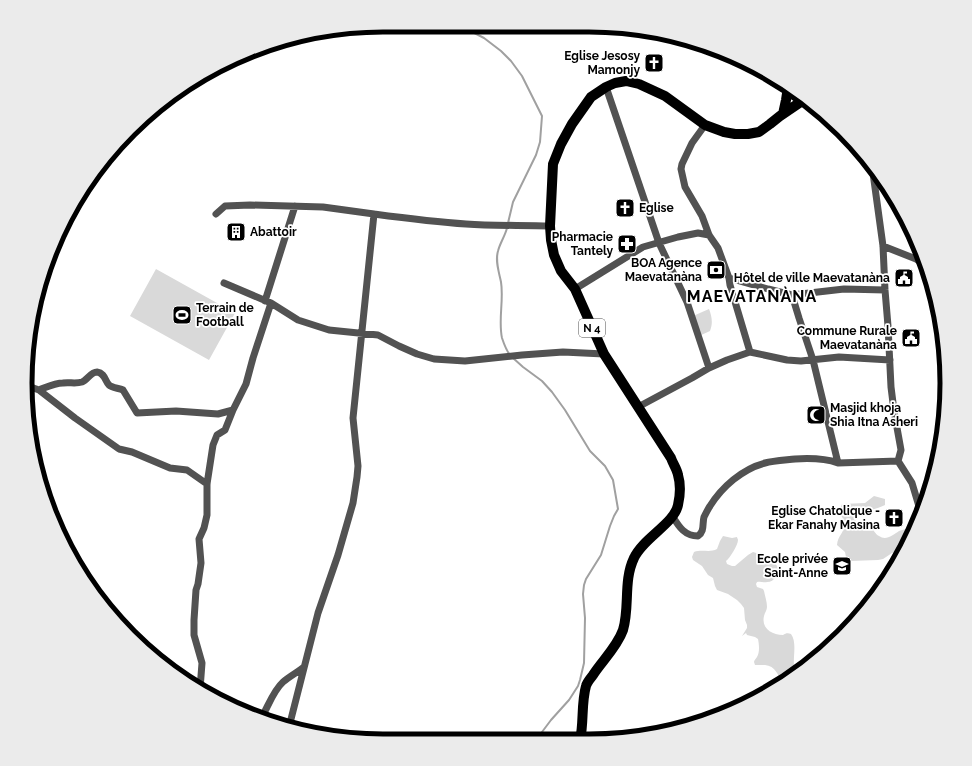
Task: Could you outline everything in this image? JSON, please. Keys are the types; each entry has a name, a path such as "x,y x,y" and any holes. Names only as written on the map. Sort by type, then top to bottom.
{"main road":[{"name":"N 4","path":"673,517 678,506 680,489 678,475 671,458 604,354 575,289 561,270 554,255 550,226 552,164 572,124 591,97 615,83 626,81 639,84 665,96 705,125 724,132 748,134 758,132 800,103"},
{"path":"783,114 787,93"},
{"path":"582,734 583,707 587,685 619,639 623,630 627,612 626,597 630,568 634,557 643,544 673,517"}],"street":[{"path":"606,87 659,243 687,302 709,368"},
{"path":"705,125 692,143 681,169 685,187 702,216 709,235 718,248 729,278 750,352"},
{"path":"874,178 883,246 891,387 901,450 898,461 912,483 918,503"},
{"path":"216,214 225,206 250,205 323,207 428,221 514,226 550,226"},
{"path":"200,683 202,663 194,635 194,607 200,563 199,539 204,528 207,515 207,484 213,445 217,435 225,430 246,384 295,206"},
{"path":"290,721 318,612 338,554 353,502 358,466 353,418 374,214"},
{"path":"575,289 643,247 678,236 698,233 709,235"},
{"path":"883,246 917,260"},
{"path":"729,278 768,290 792,295 844,289 885,290"},
{"path":"224,283 268,302 298,320 329,330 378,334 398,346 434,359 465,361 504,356 563,352 604,354"},
{"path":"792,295 813,360 838,462"},
{"path":"638,407 709,368 750,352 787,360 801,361 839,357 890,360"},
{"path":"40,390 63,382 82,382 94,372 98,372 102,374 110,386 123,390 137,413 176,411 218,414 233,410"},
{"path":"32,387 40,390 75,418 119,449 132,452 170,468 187,470 207,484"},
{"path":"673,517 684,532 689,535 698,536 702,532 704,517 711,505 729,483 736,477 765,462 806,459 827,459 838,462 898,461"},
{"path":"262,712 283,682 296,674 304,666"}],"shaded area":[{"name":"Terrain de Football","path":"156,269 235,313 209,360 130,316"},
{"path":"709,309 712,320 710,331 699,336 693,316"},
{"path":"874,496 885,499 885,505 875,509 859,511 855,515 854,519 859,523 870,526 878,535 884,538 889,537 908,528 897,551 883,559 850,561 846,557 845,552 837,545 844,528 840,511 842,504 865,503"},
{"path":"723,536 732,538 737,537 738,540 734,551 726,561 727,564 735,566 753,552 767,558 778,567 777,575 772,581 757,582 756,584 757,587 763,589 764,591 767,608 764,616 764,624 768,630 779,635 787,633 791,634 794,641 794,667 779,678 778,674 771,667 765,665 755,665 754,661 759,650 758,639 747,635 746,633 742,636 747,628 744,608 737,600 728,594 717,590 713,578 708,575 702,566 693,560 692,557 694,552 712,551 717,549"}],"waterway":[{"path":"472,32 484,38 511,61 522,76 542,116 540,142 536,155 513,202 508,223"},
{"path":"507,228 499,248 497,259 502,289 501,331 504,345 510,355"},
{"path":"513,358 542,381 552,392 590,451 605,466 613,480 618,509 610,526 601,555 586,579 584,585 584,663 578,686 569,700 540,734"}],"place":[{"name":"Eglise Jesosy Mamonjy","path":"654,63"},
{"name":"Eglise","path":"625,208"},
{"name":"Abattoir","path":"236,232"},
{"name":"Pharmacie Tantely","path":"627,244"},
{"name":"BOA Agence Maevatanàna","path":"716,270"},
{"name":"Hôtel de ville Maevatanàna","path":"904,278"},
{"name":"Terrain de Football","path":"182,315"},
{"name":"Commune Rurale Maevatanàna","path":"911,338"},
{"name":"Masjid khoja Shia Itna Asheri","path":"816,415"},
{"name":"Eglise Chatolique - Ekar Fanahy Masina","path":"894,518"},
{"name":"Ecole privée Saint-Anne","path":"842,566"}],"district":[{"name":"MAEVATANÀNA","path":"752,296"}]}
